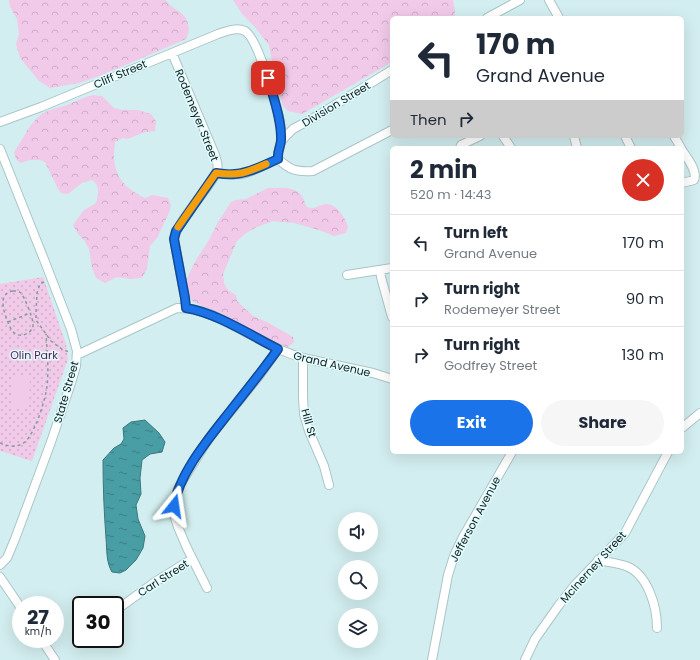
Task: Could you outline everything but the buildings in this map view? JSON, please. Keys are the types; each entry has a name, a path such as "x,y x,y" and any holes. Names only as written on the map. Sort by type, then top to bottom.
{"street":[{"path":"491,16 520,0"},
{"path":"549,0 558,16"},
{"name":"Cliff Street","path":"0,122 41,107 218,34 240,29 248,33 263,65 276,108 282,140"},
{"name":"Rodemeyer Street","path":"172,52 215,155 218,166 212,180 174,234 186,308"},
{"name":"Division Street","path":"282,140 293,129 390,71"},
{"path":"282,140 277,153 278,159 287,167 300,172 313,171 390,131"},
{"path":"461,146 476,138"},
{"name":"State Street","path":"0,149 71,329 76,347 73,354 76,366 28,506 7,558 0,565"},
{"path":"684,154 696,176 694,180 684,182"},
{"path":"216,173 234,175 242,174 278,159"},
{"path":"347,275 390,268"},
{"path":"380,270 390,310"},
{"name":"Grand Avenue","path":"73,354 177,308 186,308 206,313 278,349 303,358 373,373 390,378"},
{"path":"208,588 192,558 174,515 174,506 178,489 193,462 209,438 278,349"},
{"name":"Hill St","path":"303,358 304,414 309,431 324,466 329,485"},
{"path":"684,426 700,413"},
{"name":"Jefferson Avenue","path":"432,660 448,575 454,556 463,537 511,454"},
{"name":"McInerney Street","path":"525,660 535,639 554,611 574,586 625,533 667,454"},
{"name":"Carl Street","path":"124,604 192,558"},
{"path":"598,560 627,566 639,574 647,586 652,600 657,628"},
{"path":"0,577 13,596"},
{"path":"47,648 55,660"}],"path":[{"path":"44,282 40,284 37,293 36,320 51,341 63,350 73,354"},
{"path":"10,291 17,291 22,294 33,320 32,328 28,333 22,335 14,333 11,330 1,303 2,298 10,291"},
{"path":"8,322 30,313"},
{"path":"0,443 10,446 19,445 26,441 33,430 45,397 47,385 46,334"}],"green space":[{"path":"9,0 166,0 186,18 189,29 188,36 186,39 100,76 79,83 50,88 39,81 20,58 16,44 19,34 17,19 10,7"},
{"path":"233,0 453,0 455,11 454,16 390,16 390,63 302,114 288,111 283,106 275,80 269,45 242,14"},
{"path":"93,95 102,96 114,108 122,110 138,110 151,114 156,121 155,131 146,132 127,139 123,138 115,142 114,152 116,169 123,182 129,188 145,198 153,195 168,198 171,205 169,213 157,238 150,246 147,269 142,278 130,279 117,277 105,283 96,278 92,268 89,249 73,225 84,210 96,203 98,187 95,182 92,180 82,183 68,194 61,193 45,162 40,160 30,160 20,163 16,159 14,152 30,126 40,115"},
{"path":"268,188 292,189 302,196 307,207 310,208 315,208 326,204 334,206 343,216 348,226 346,233 334,236 294,223 273,221 246,233 237,241 223,274 224,283 228,290 236,295 237,301 253,316 293,337 294,342 288,347 267,339 192,301 189,294 187,278 218,222 231,202 246,199"},
{"name":"Olin Park","path":"43,277 66,344 68,359 32,461 0,451 0,284"},
{"path":"12,375 30,376 29,408 11,407"}],"water":[{"path":"145,420 159,433 165,442 162,452 150,454 142,460 140,478 141,494 136,505 138,519 145,536 143,548 136,560 126,570 120,573 112,572 107,551 103,460 114,448 121,444 124,439 123,428 131,422"}],"slow traffic":[{"path":"178,227 216,173 234,175 242,174 266,164"}],"route":[{"path":"174,506 178,489 193,462 209,438 278,349 206,313 186,308 174,239 174,234 216,173 234,175 242,174 278,159 278,148 282,140 281,129 268,78"}]}
